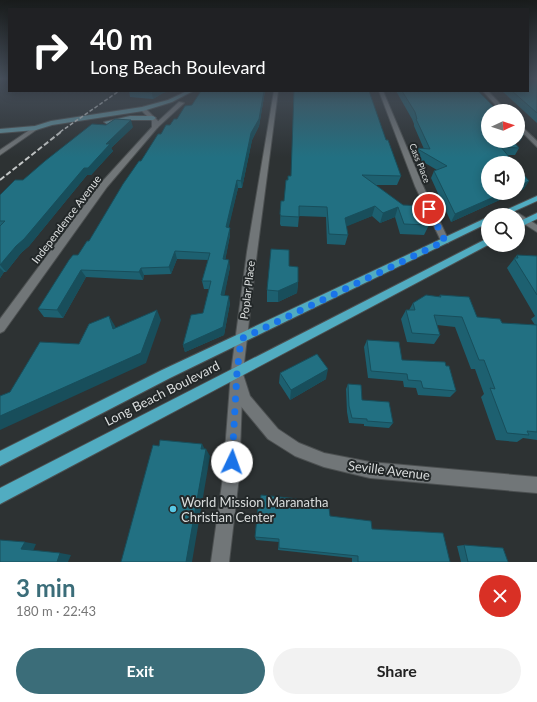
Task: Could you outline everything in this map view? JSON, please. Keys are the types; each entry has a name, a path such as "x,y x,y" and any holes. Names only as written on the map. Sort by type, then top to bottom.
{"main road":[{"path":"36,128 51,124 143,109 156,105"},
{"path":"101,122 134,114 143,109"},
{"path":"0,131 36,128 49,129 130,118 152,118"},
{"path":"523,208 537,198"},
{"path":"525,222 537,216"},
{"name":"Long Beach Boulevard","path":"0,459 159,378 481,223"},
{"name":"Long Beach Boulevard","path":"0,496 481,245"}],"street":[{"name":"Independence Avenue","path":"0,328 104,185 155,127 180,105"},
{"name":"Poplar Place","path":"220,562 231,477 237,372 252,252 274,105"},
{"name":"Cass Place","path":"386,105 445,241"},
{"path":"143,109 152,118 156,124 155,127"},
{"path":"0,153 36,128"},
{"path":"525,132 537,145"},
{"path":"525,224 537,229"},
{"name":"Seville Avenue","path":"237,372 244,399 273,434 295,449 324,460 370,470 537,484"}],"building":[{"path":"261,105 259,119 251,133 241,181 237,180 226,227 230,228 223,259 229,260 221,295 229,296 223,327 183,345 191,315 203,313 211,281 202,281 210,253 175,251 169,267 141,268 139,272 81,270 57,310 38,309 69,260 73,255 78,255 87,241 89,241 123,184 139,161 141,161 158,134 161,134 166,125 170,125 174,119 177,119 185,106"},
{"path":"293,105 374,105 401,176 362,175 403,205 421,206 429,225 404,224 398,207 383,213 375,206 345,218 348,235 329,234 327,207 299,206 299,217 281,216 281,201 284,201 286,180 288,180 288,176 291,176"},
{"path":"411,105 481,105 481,148 502,148 508,156 481,156 481,200 487,200 455,214 434,171 447,166 416,148 430,149"},
{"path":"528,105 537,105 537,113"},
{"path":"115,119 131,120 106,144 110,144 88,168 84,168 0,265 0,226 5,221 0,221 0,195 15,180 23,180 92,124 106,125"},
{"path":"525,176 529,181 525,183"},
{"path":"271,249 289,250 289,266 298,267 298,282 278,291 267,290"},
{"path":"517,255 537,256 537,295 514,258 518,258"},
{"path":"426,295 441,297 440,295 469,297 477,317 500,319 502,323 537,325 537,432 527,431 529,435 507,433 490,388 495,389 484,360 479,360 462,317 434,315 440,335 412,333 406,310 415,310 413,303"},
{"path":"157,310 141,353 0,416 0,396 10,392 40,342 79,344 89,324 109,316 113,329"},
{"path":"367,340 399,342 402,360 445,362 446,366 449,366 456,391 423,388 421,381 408,380 407,374 371,371"},
{"path":"317,354 328,369 291,390 280,373"},
{"path":"348,384 361,385 362,400 389,402 393,423 352,418 349,406"},
{"name":"World Mission Maranatha Christian Center","path":"160,440 202,444 201,449 206,449 186,562 121,562 153,445 159,446"},
{"path":"261,495 298,499 298,505 329,508 330,516 371,521 372,529 443,533 450,562 358,562 358,556 279,548 279,539 255,537 258,507 260,507"},
{"path":"0,540 25,542 21,549 60,553 57,562 0,562"},
{"path":"464,545 503,548 508,562 468,562"}],"railway":[{"path":"60,132 99,105"},
{"path":"0,180 62,131"}],"place":[{"name":"World Mission Maranatha Christian Center","path":"173,509"}],"route":[{"path":"232,462 237,372 241,339 445,241 439,232 429,209"}]}
